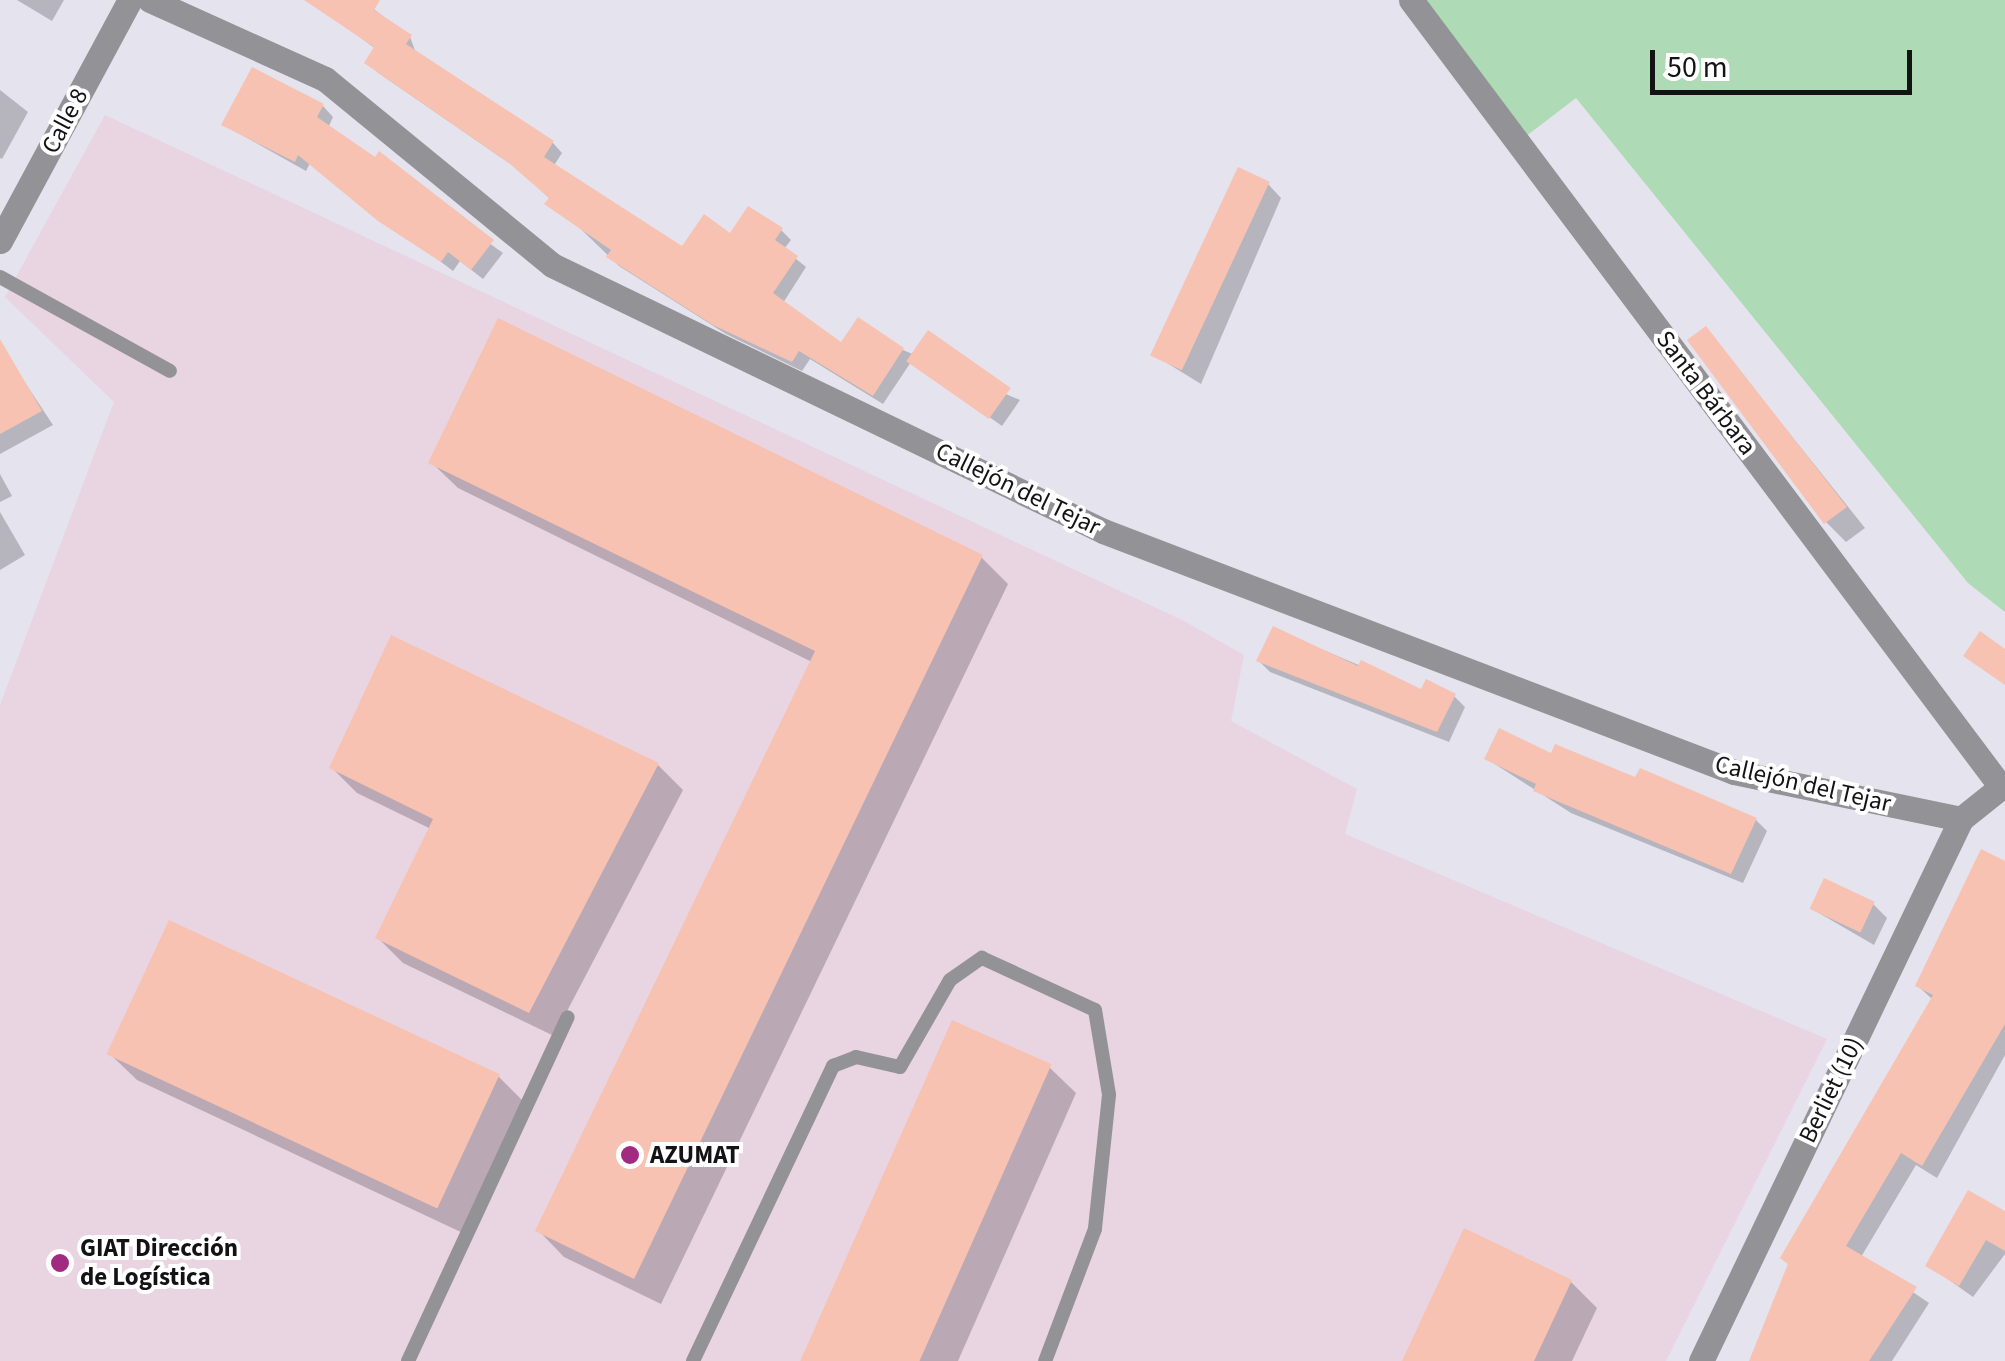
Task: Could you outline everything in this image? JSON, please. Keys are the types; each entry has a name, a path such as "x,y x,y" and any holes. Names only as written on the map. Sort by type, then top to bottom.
{"street":[{"name":"Calle 8","path":"0,242 130,0"},
{"name":"Callejón del Tejar","path":"150,0 326,79 552,265 1103,531 1734,772 1961,819"},
{"name":"Santa Bárbara","path":"1411,0 2003,785 1961,819"},
{"name":"Berliet (10)","path":"1701,1361 1961,819"}],"lane":[{"path":"0,277 170,371"},
{"path":"693,1361 833,1066 856,1057 900,1067 950,980 982,958 1095,1010 1110,1095 1095,1229 1045,1361"},
{"path":"408,1361 568,1017"}],"shaded area":[{"path":"105,115 1184,621 1244,655 1231,721 1357,789 1345,834 1827,1039 1666,1361 0,1361 0,705 114,402 5,297"}],"green space":[{"path":"1401,0 2005,0 2005,612 1968,583 1576,98 1516,144"}],"building":[{"path":"304,0 380,0 374,10 412,35 406,44 554,141 544,157 682,246 704,214 730,233 748,206 783,228 775,240 798,256 773,293 841,342 858,317 904,348 873,396 799,351 792,362 713,325 606,257 611,250 544,204 549,198 509,163 364,63 374,47"},
{"path":"252,67 324,104 317,117 375,157 379,151 494,240 471,270 448,252 441,262 378,221 298,155 295,162 221,125"},
{"path":"1238,167 1270,182 1182,370 1150,356"},
{"path":"498,318 983,555 634,1279 535,1231 815,651 428,463"},
{"path":"1706,326 1847,507 1824,524 1687,340"},
{"path":"928,330 1011,388 989,419 906,361"},
{"path":"0,339 42,411 0,434"},
{"path":"1273,626 1358,666 1361,660 1421,689 1426,679 1456,694 1437,732 1256,661"},
{"path":"1980,631 2005,649 2005,685 1963,656"},
{"path":"391,635 659,763 529,1013 375,938 433,819 329,768"},
{"path":"1499,728 1551,753 1555,744 1635,777 1640,768 1757,818 1731,874 1533,791 1536,784 1484,759"},
{"path":"1981,849 2005,861 2005,1024 1922,1166 1901,1153 1846,1246 1917,1287 1869,1361 1749,1361 1788,1264 1780,1258 1933,995 1915,986"},
{"path":"1824,878 1875,902 1860,932 1810,909"},
{"path":"169,920 500,1074 437,1208 106,1054"},
{"path":"952,1020 1052,1064 919,1361 800,1361"},
{"path":"1968,1190 2005,1211 2005,1251 1986,1240 1959,1286 1925,1266"},
{"path":"1464,1228 1572,1280 1534,1361 1402,1361"}],"place":[{"name":"AZUMAT","path":"630,1155"},
{"name":"GIAT Dirección de Logística","path":"60,1263"}]}
